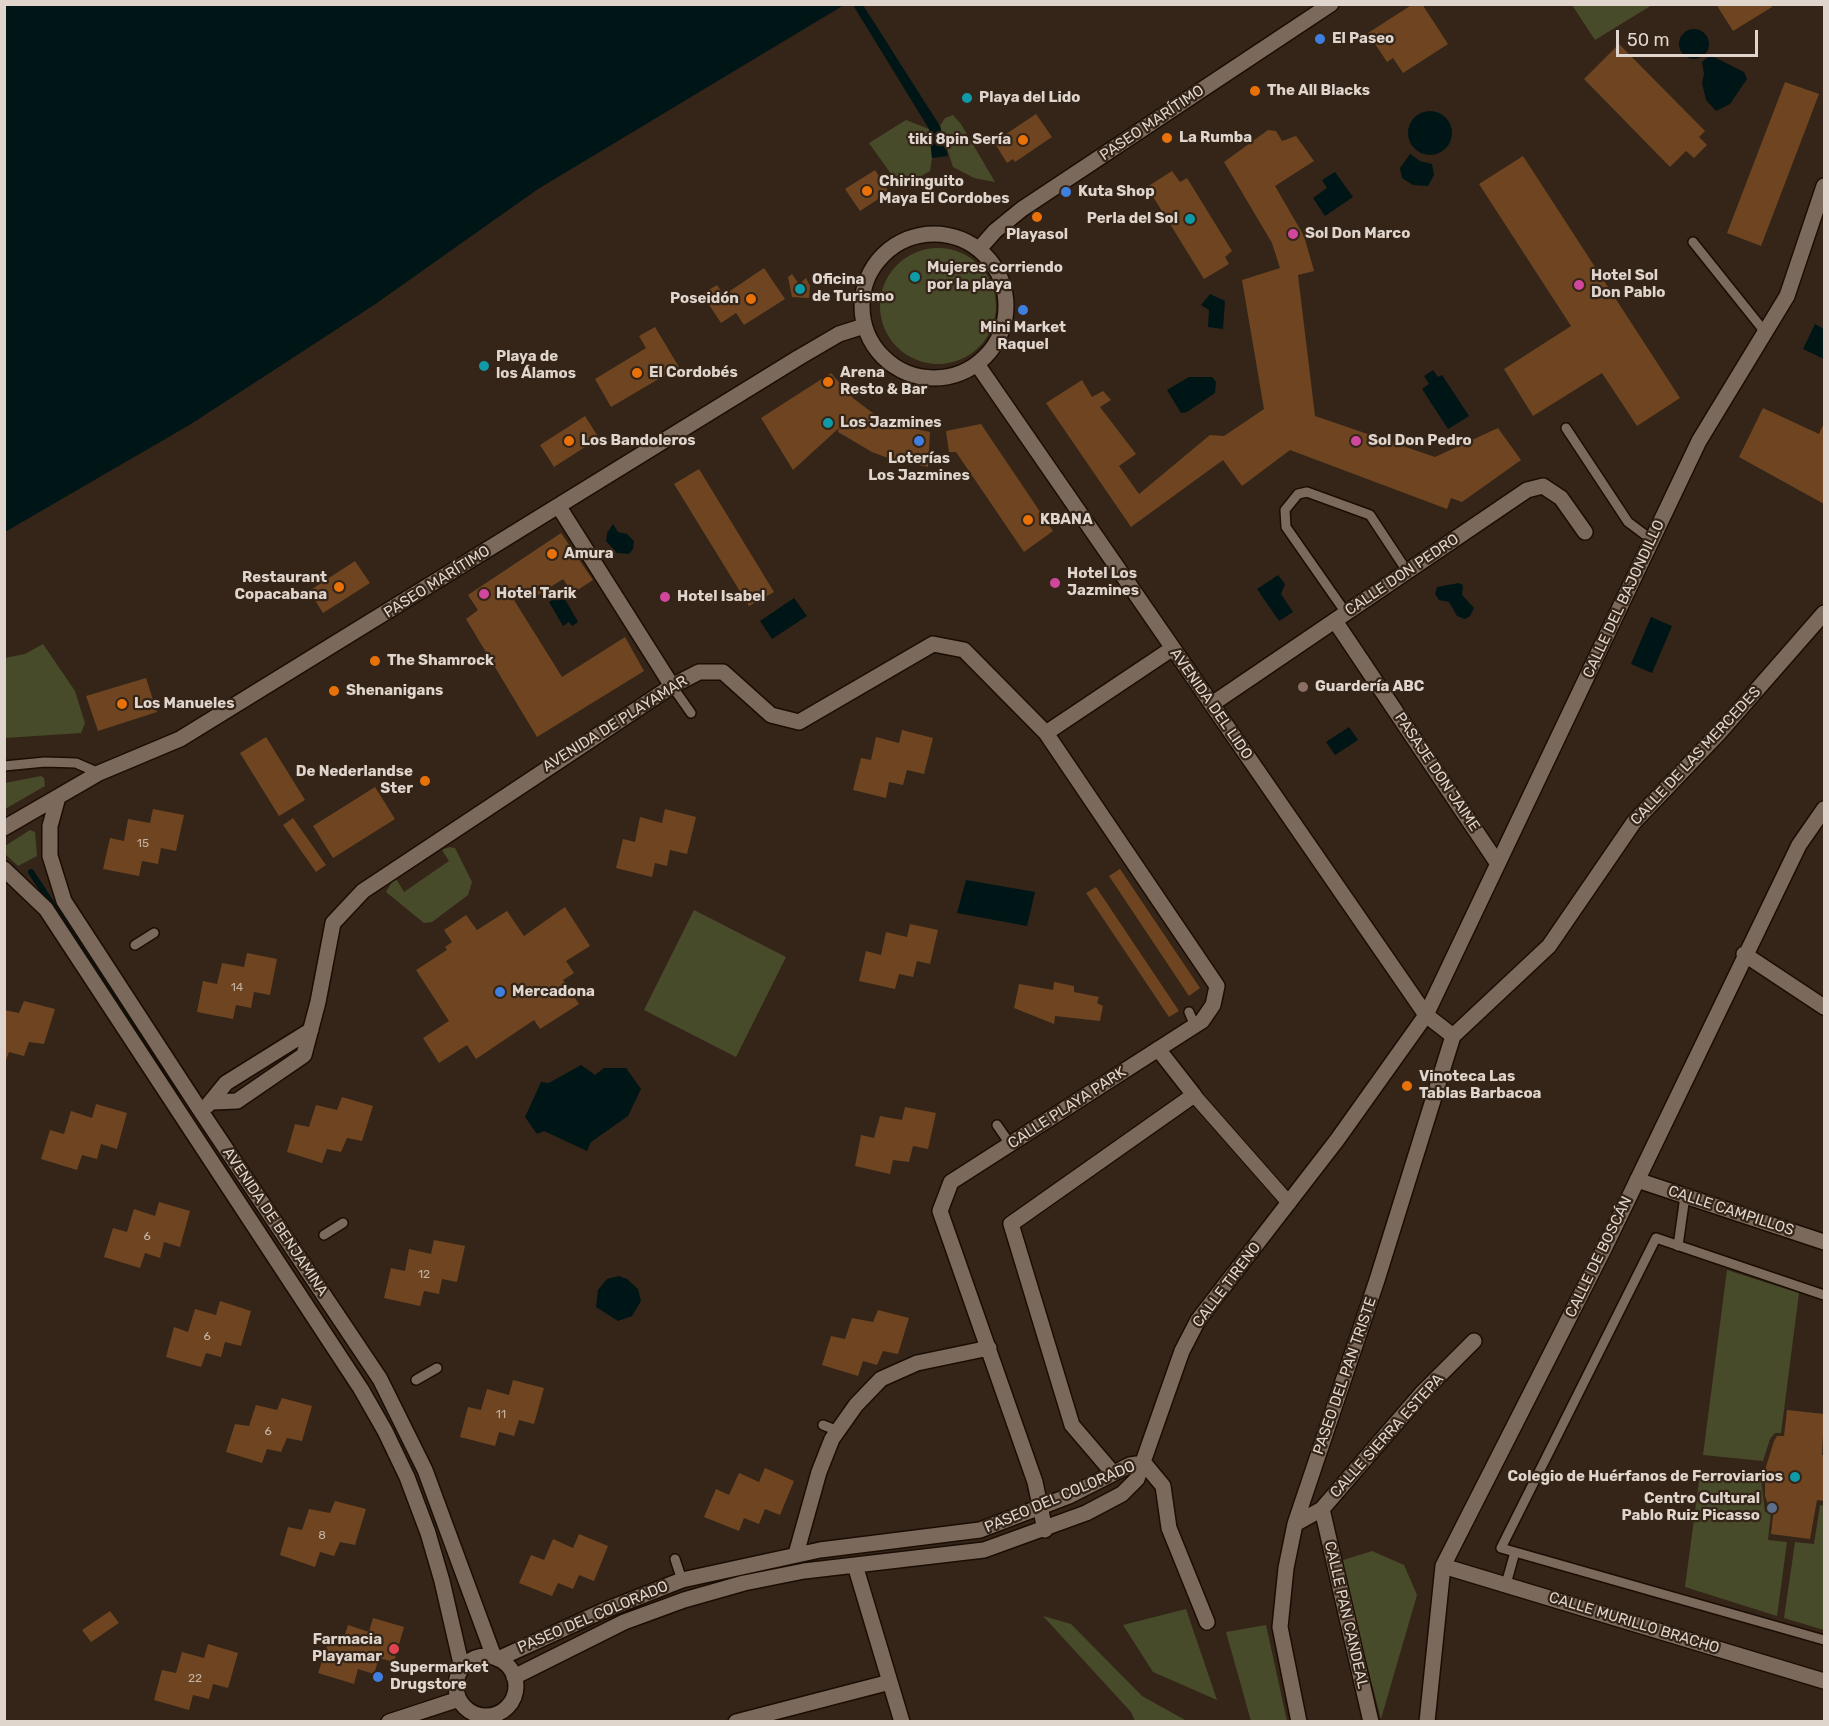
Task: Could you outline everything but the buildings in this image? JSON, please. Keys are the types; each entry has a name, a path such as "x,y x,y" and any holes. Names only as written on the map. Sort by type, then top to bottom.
{"street":[{"name":"PASEO MARÍTIMO","path":"979,249 995,231 1022,209 1331,4"},
{"name":"CALLE DEL BAJONDILLO","path":"1426,1015 1699,441 1787,296 1824,186"},
{"path":"939,234 961,238 979,249 992,264 1002,281 1006,307 1001,333 987,355 977,364 948,377 929,378 911,374 894,366 879,354 864,326 861,305 865,284 881,256 898,243 918,235 939,234"},
{"name":"PASEO MARÍTIMO","path":"4,828 99,773 180,739 798,358 839,334 864,326"},
{"name":"AVENIDA DEL LIDO","path":"977,364 1426,1015 1453,1036"},
{"name":"CALLE DON PEDRO","path":"1212,704 1527,490 1542,486 1561,498 1585,532"},
{"path":"559,507 672,686"},
{"name":"CALLE DE LAS MERCEDES","path":"1453,1036 1549,946 1634,822 1719,733 1824,613"},
{"name":"PASAJE DON JAIME","path":"1340,617 1498,864"},
{"name":"AVENIDA DE PLAYAMAR","path":"237,1101 304,1055 333,922 363,891 402,862 672,686 699,672 723,672 771,716 799,722 933,644 964,650 1046,733"},
{"path":"1046,733 1173,648"},
{"name":"CALLE PLAYA PARK","path":"1045,1530 1038,1508 1035,1482 940,1211 951,1182 1158,1049 1192,1019 1202,1021 1213,1005 1217,986 1046,733"},
{"name":"AVENIDA DE BENJAMINA","path":"58,797 50,826 50,856 64,901 200,1110 380,1378 425,1470 496,1658"},
{"name":"CALLE DE BOSCÁN","path":"1427,1722 1443,1566 1637,1180 1744,954 1799,845 1824,809"},
{"name":"AVENIDA DE BENJAMINA","path":"4,869 46,909 381,1423 407,1476 428,1533 442,1581 462,1668"},
{"path":"1744,954 1824,1007"},
{"name":"CALLE TIRENO","path":"1144,1463 1182,1351 1198,1320 1289,1203 1426,1015"},
{"path":"200,1110 213,1102 226,1083 311,1030"},
{"name":"PASEO DEL PAN TRISTE","path":"1299,1722 1280,1627 1286,1568 1295,1524 1377,1280 1453,1036"},
{"path":"1158,1049 1194,1095 1289,1203"},
{"path":"1113,1473 1072,1425 1011,1224 1194,1095"},
{"path":"213,1102 237,1101"},
{"name":"CALLE CAMPILLOS","path":"1637,1180 1824,1242"},
{"name":"CALLE SIERRA ESTEPA","path":"1295,1524 1322,1509 1423,1392 1474,1341"},
{"path":"796,1554 819,1472 838,1431 856,1405 881,1380 917,1363 989,1348"},
{"path":"1144,1463 1163,1486 1169,1528 1207,1622"},
{"name":"PASEO DEL COLORADO","path":"496,1658 592,1615 682,1580 796,1554 980,1530 1038,1508 1113,1473 1144,1463"},
{"name":"PASEO DEL COLORADO","path":"514,1677 624,1622 684,1600 744,1583 804,1571 984,1550 1045,1530 1122,1494 1137,1479 1144,1463"},
{"name":"CALLE PAN CANDEAL","path":"1322,1509 1371,1722"},
{"path":"855,1565 902,1722"},
{"name":"CALLE MURILLO BRACHO","path":"1443,1566 1824,1681"},
{"path":"475,1658 496,1658 507,1664 514,1677 515,1693 505,1716 494,1715 481,1718 468,1710 459,1699 456,1682 462,1668 475,1658"},
{"path":"736,1722 891,1682"},
{"path":"389,1722 459,1699"}],"lane":[{"path":"1693,242 1766,332"},
{"path":"1566,428 1628,522 1652,540"},
{"path":"1340,617 1286,527 1285,510 1298,494 1307,492 1370,515 1407,571"},
{"path":"672,686 691,713"},
{"path":"4,766 45,762 75,763 99,773"},
{"path":"135,945 154,933"},
{"path":"226,1083 237,1101"},
{"path":"998,1125 1010,1144"},
{"path":"1678,1246 1685,1196"},
{"path":"324,1235 343,1223"},
{"path":"1824,1295 1656,1238 1501,1548 1824,1640"},
{"path":"416,1380 437,1368"},
{"path":"823,1425 838,1431"},
{"path":"1506,1584 1515,1552"},
{"path":"675,1559 682,1580"}],"green space":[{"path":"1572,5 1652,5 1595,40"},
{"path":"953,115 961,124 995,182 974,178 953,167 940,126 945,118"},
{"path":"906,120 929,129 932,158 930,171 901,188 869,143"},
{"path":"938,248 960,253 979,265 991,284 996,306 991,328 979,347 960,359 938,364 916,359 897,347 885,328 880,306 885,284 897,265 916,253"},
{"path":"43,644 75,691 85,723 81,733 5,738 5,658 25,654"},
{"path":"41,776 44,778 45,786 5,809 5,783"},
{"path":"30,830 35,832 37,856 18,866 5,854 5,846"},
{"path":"449,847 455,848 472,882 468,895 432,922 424,923 386,892 395,877 404,892 449,861 442,850"},
{"path":"694,910 786,957 736,1057 644,1010"},
{"path":"1727,1270 1799,1293 1781,1433 1775,1433 1770,1439 1763,1461 1703,1455"},
{"path":"1700,1474 1761,1480 1765,1512 1771,1513 1768,1540 1787,1542 1777,1616 1685,1587"},
{"path":"1820,1505 1824,1506 1824,1630 1784,1618 1795,1542 1814,1544"},
{"path":"1372,1551 1404,1565 1417,1595 1381,1719 1340,1561"},
{"path":"1186,1609 1217,1700 1153,1672 1123,1625"},
{"path":"1043,1616 1071,1624 1142,1696 1187,1721 1135,1721 1131,1712"},
{"path":"1266,1625 1287,1721 1251,1721 1226,1632"}],"shaded area":[{"path":"5,4 844,5 538,189 374,305 191,424 5,532"},
{"path":"853,5 863,5 940,126 948,156 932,158 929,129"},
{"path":"1694,29 1705,33 1709,44 1705,55 1694,59 1683,55 1679,44 1683,33"},
{"path":"1710,55 1744,72 1747,79 1730,104 1716,111 1706,100 1702,83 1704,74 1702,62"},
{"path":"1430,111 1446,117 1452,133 1446,149 1430,155 1414,149 1408,133 1414,117"},
{"path":"1410,154 1420,161 1432,164 1434,175 1428,186 1413,185 1402,178 1400,168"},
{"path":"1335,172 1353,197 1325,216 1313,198 1327,188 1322,180"},
{"path":"1210,294 1225,301 1223,329 1208,327 1209,310 1201,305"},
{"path":"1815,324 1824,329 1824,359 1803,349"},
{"path":"1433,370 1438,377 1442,375 1469,416 1448,429 1422,389 1429,384 1424,376"},
{"path":"1189,377 1212,377 1216,382 1215,393 1187,412 1181,413 1167,390"},
{"path":"613,524 618,532 627,534 634,541 633,549 629,554 617,553 606,541 607,533"},
{"path":"1278,575 1285,584 1281,594 1293,612 1279,621 1257,589"},
{"path":"1459,583 1463,585 1462,595 1474,608 1470,616 1465,619 1457,616 1449,602 1439,600 1435,594 1437,587"},
{"path":"562,594 578,622 572,626 569,622 563,626 549,602"},
{"path":"794,598 807,616 772,639 760,621"},
{"path":"1651,617 1672,626 1652,673 1631,664"},
{"path":"1349,727 1358,740 1335,755 1326,742"},
{"path":"966,880 1035,892 1027,926 957,913"},
{"path":"581,1065 595,1075 604,1068 626,1068 641,1089 628,1116 591,1142 587,1151 544,1131 537,1134 525,1117 541,1082 549,1083"},
{"path":"619,1276 627,1279 638,1289 641,1301 632,1316 618,1321 596,1307 598,1290 607,1279"}],"waterway":[{"path":"31,872 179,1098"}],"place":[{"name":"El Paseo","path":"1320,39"},
{"name":"The All Blacks","path":"1255,91"},
{"name":"Playa del Lido","path":"967,98"},
{"name":"La Rumba","path":"1167,138"},
{"name":"tiki 8pin Sería","path":"1023,140"},
{"name":"Chiringuito Maya El Cordobes","path":"867,191"},
{"name":"Kuta Shop","path":"1066,192"},
{"name":"Playasol","path":"1037,217"},
{"name":"Perla del Sol","path":"1190,219"},
{"name":"Sol Don Marco","path":"1293,234"},
{"name":"Mujeres corriendo por la playa","path":"915,277"},
{"name":"Hotel Sol Don Pablo","path":"1579,285"},
{"name":"Oficina de Turismo","path":"800,289"},
{"name":"Poseidón","path":"751,299"},
{"name":"Mini Market Raquel","path":"1023,310"},
{"name":"Playa de los Álamos","path":"484,366"},
{"name":"El Cordobés","path":"637,373"},
{"name":"Arena Resto & Bar","path":"828,382"},
{"name":"Los Jazmines","path":"828,423"},
{"name":"Los Bandoleros","path":"569,441"},
{"name":"Loterías Los Jazmines","path":"919,441"},
{"name":"Sol Don Pedro","path":"1356,441"},
{"name":"KBANA","path":"1028,520"},
{"name":"Amura","path":"552,554"},
{"name":"Hotel Los Jazmines","path":"1055,583"},
{"name":"Restaurant Copacabana","path":"339,587"},
{"name":"Hotel Tarik","path":"484,594"},
{"name":"Hotel Isabel","path":"665,597"},
{"name":"The Shamrock","path":"375,661"},
{"name":"Guardería ABC","path":"1303,687"},
{"name":"Shenanigans","path":"334,691"},
{"name":"Los Manueles","path":"122,704"},
{"name":"De Nederlandse Ster","path":"425,781"},
{"name":"Mercadona","path":"500,992"},
{"name":"Vinoteca Las Tablas Barbacoa","path":"1407,1086"},
{"name":"Colegio de Huérfanos de Ferroviarios","path":"1795,1477"},
{"name":"Centro Cultural Pablo Ruiz Picasso","path":"1772,1508"},
{"name":"Farmacia Playamar","path":"394,1649"},
{"name":"Supermarket Drugstore","path":"378,1677"}]}
